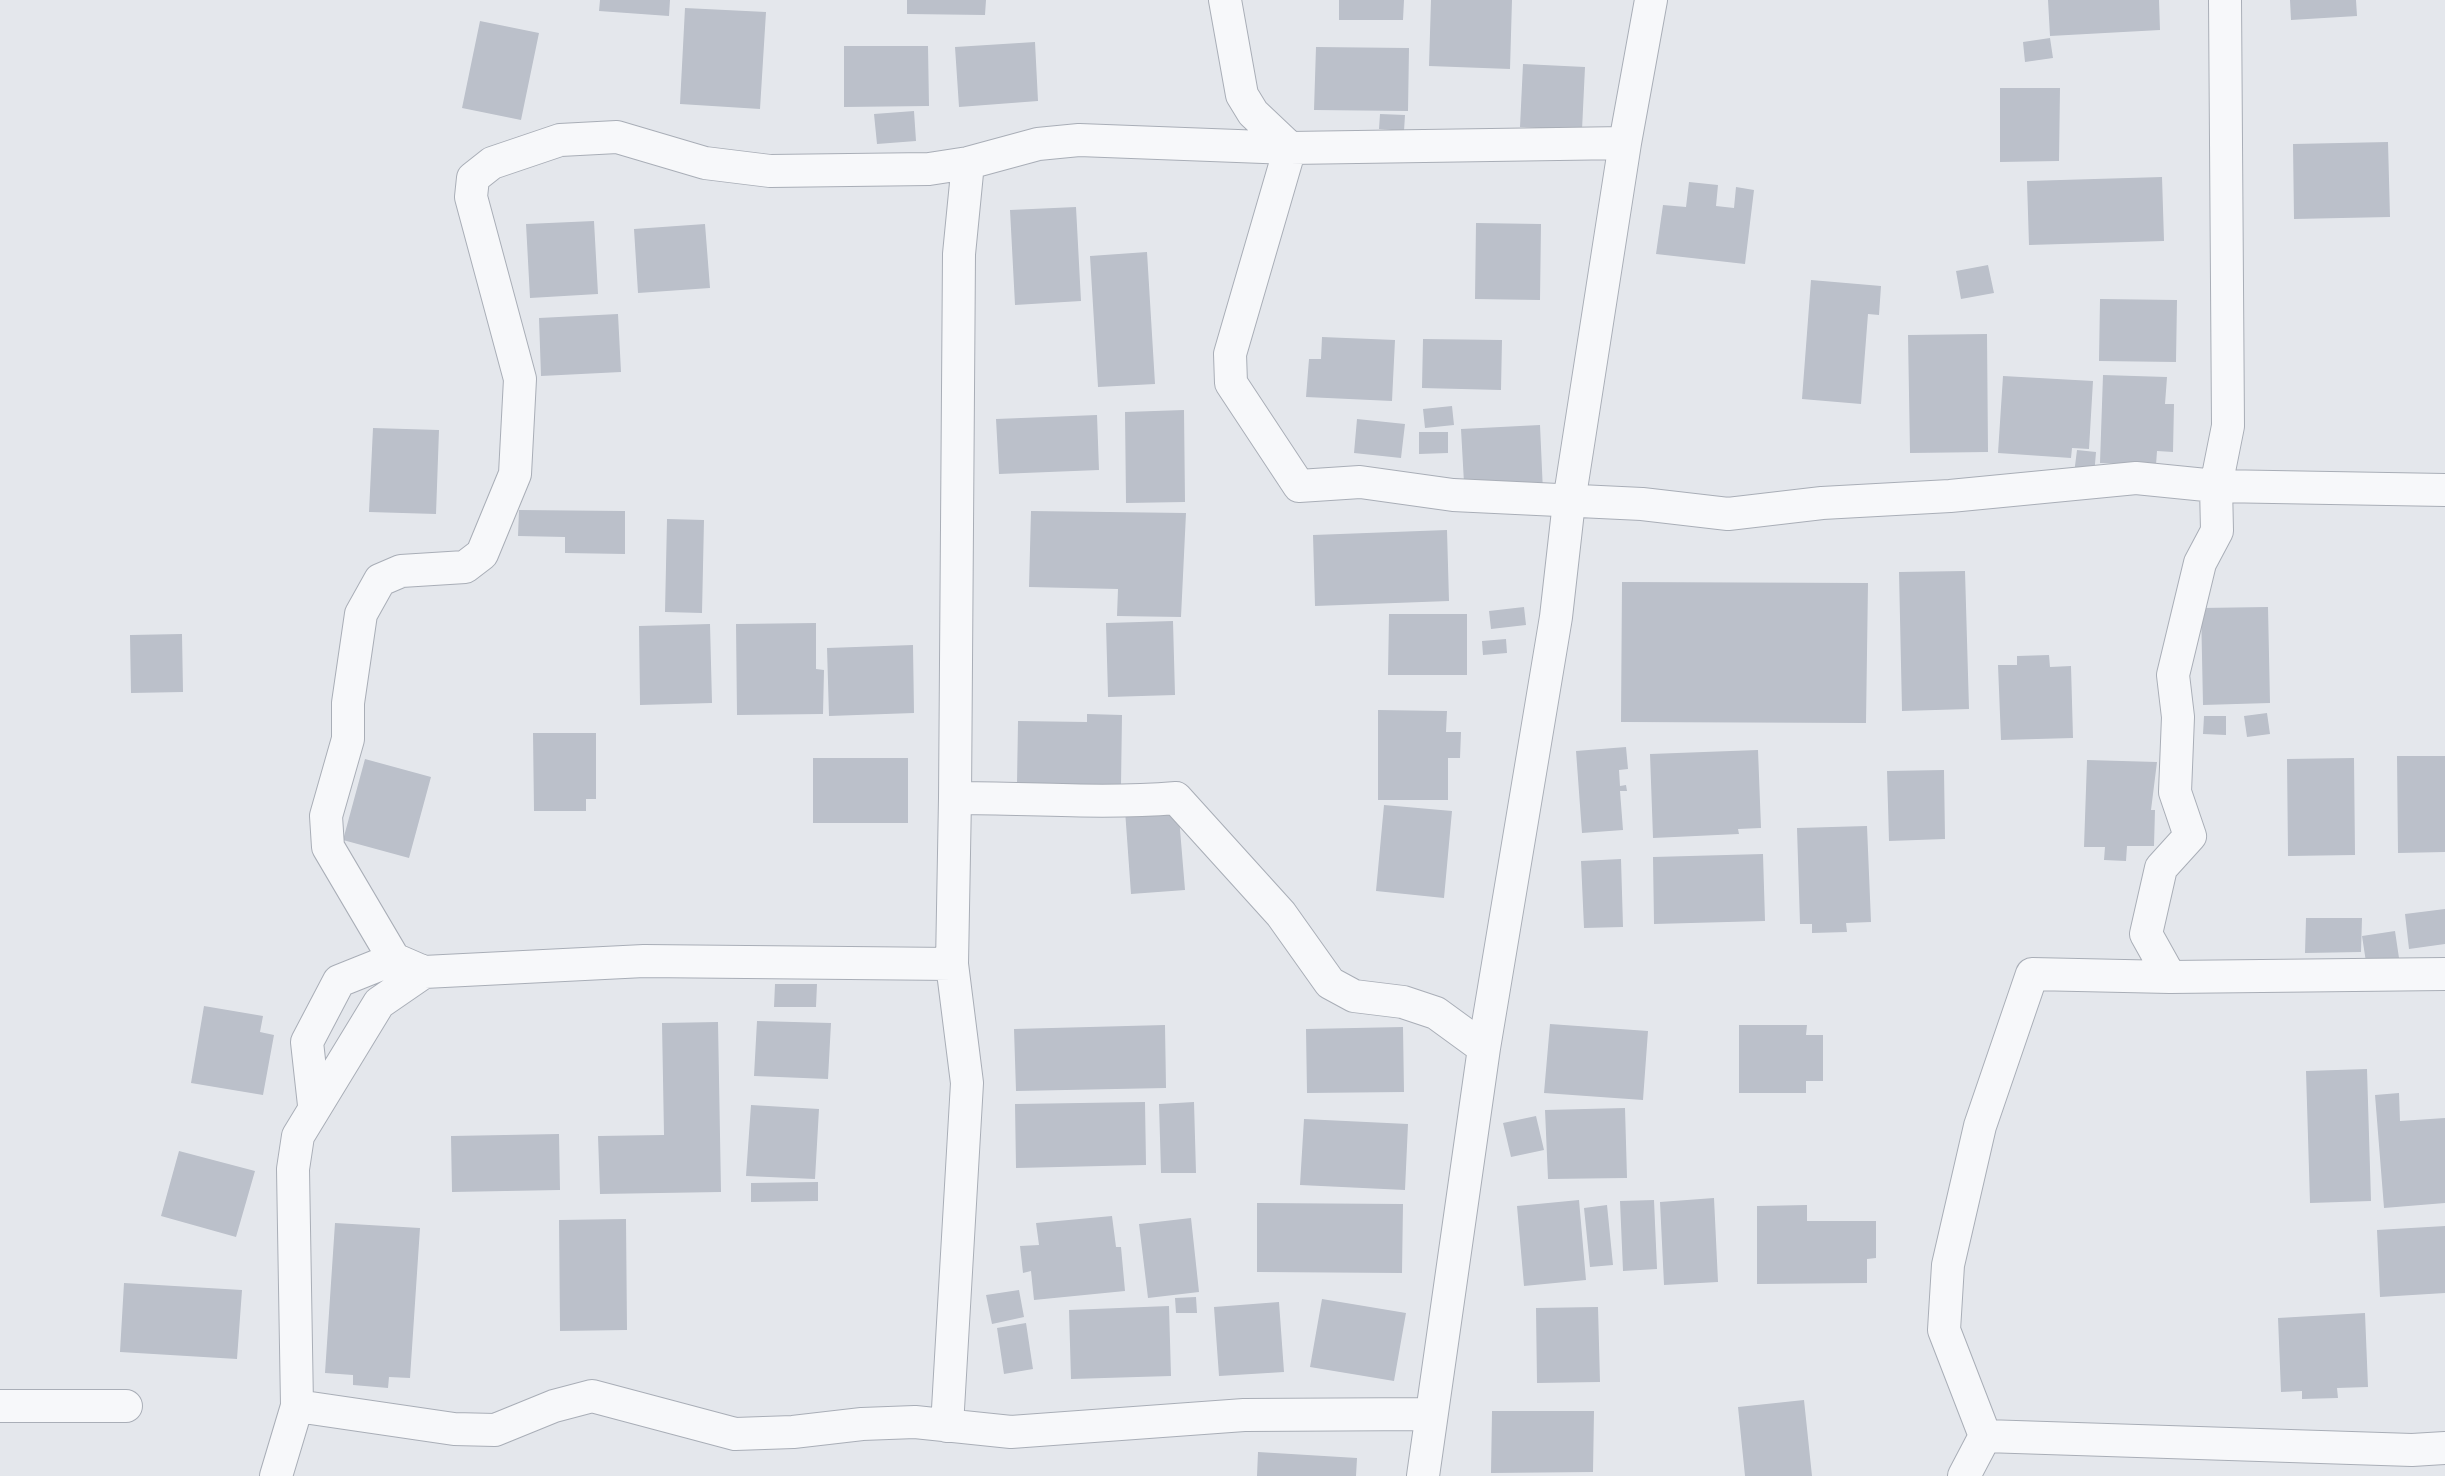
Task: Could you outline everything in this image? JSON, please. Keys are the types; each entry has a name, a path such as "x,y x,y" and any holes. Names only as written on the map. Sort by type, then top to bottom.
{"street":[{"path":"1224,0 1242,95 1253,113 1290,148"},
{"path":"1423,1476 1484,1048 1556,617 1569,502 1625,143 1651,0"},
{"path":"2170,977 2146,934 2161,868 2190,836 2175,792 2178,717 2174,675 2200,563 2217,531 2216,486 2228,426 2225,0"},
{"path":"952,964 643,961 424,972 394,959 328,847 326,816 348,738 348,703 361,614 380,580 401,571 465,567 482,554 515,474 520,379 471,197 473,178 492,163 560,140 617,137 705,163 770,171 929,169 968,163 1038,144 1079,140 1290,148 1625,143"},
{"path":"1290,148 1230,354 1231,383 1299,486 1360,482 1453,495 1642,504 1728,514 1822,503 1950,496 2136,478 2216,486 2445,490"},
{"path":"947,1426 967,1083 952,964 959,268 968,163"},
{"path":"955,798 1049,798 1112,803 1176,798 1280,914 1329,983 1354,996 1403,1002 1436,1013 1484,1048"},
{"path":"314,1105 307,1042 339,981 394,959"},
{"path":"276,1476 297,1406 293,1169 298,1136 314,1105 379,1003 424,972"},
{"path":"1964,1476 1984,1436 1944,1330 1948,1265 1980,1126 2032,974 2170,977 2445,974"},
{"path":"297,1406 454,1429 495,1430 554,1406 592,1396 735,1434 793,1432 862,1423 915,1422 1011,1432 1244,1415 1430,1414"},
{"path":"0,1406 126,1406"},
{"path":"1984,1436 2398,1449 2445,1448"}],"building":[{"path":"600,0 670,0 669,16 599,11"},
{"path":"907,0 986,0 985,15 907,14"},
{"path":"1339,0 1404,0 1403,20 1339,20"},
{"path":"1431,0 1512,0 1510,69 1429,66"},
{"path":"2048,0 2159,0 2160,30 2050,36"},
{"path":"2290,0 2356,0 2357,16 2291,20"},
{"path":"685,8 766,12 760,109 680,104"},
{"path":"480,21 539,33 521,120 462,108"},
{"path":"2050,38 2053,58 2025,62 2023,42"},
{"path":"1035,42 1038,101 959,107 955,47"},
{"path":"844,46 928,46 929,106 844,107"},
{"path":"1316,47 1409,48 1408,111 1314,110"},
{"path":"1523,64 1585,67 1582,130 1520,127"},
{"path":"2000,88 2060,88 2059,161 2000,162"},
{"path":"914,111 916,141 877,144 874,114"},
{"path":"1380,114 1405,115 1404,131 1379,129"},
{"path":"2388,142 2390,217 2294,219 2293,144"},
{"path":"2162,177 2164,241 2029,245 2027,181"},
{"path":"1689,182 1718,185 1716,206 1734,208 1736,187 1754,190 1745,264 1656,254 1663,205 1686,207"},
{"path":"1076,207 1081,301 1015,305 1010,210"},
{"path":"594,221 598,294 530,298 526,224"},
{"path":"1476,223 1541,224 1540,300 1475,299"},
{"path":"705,224 710,288 638,293 634,229"},
{"path":"1147,252 1155,384 1098,387 1090,256"},
{"path":"1988,265 1994,293 1961,299 1956,271"},
{"path":"1811,280 1881,286 1879,315 1868,314 1861,404 1802,399"},
{"path":"2100,299 2177,300 2176,362 2099,361"},
{"path":"618,314 621,372 541,376 539,318"},
{"path":"1987,334 1988,452 1910,453 1908,335"},
{"path":"1322,337 1395,340 1392,401 1306,397 1309,359 1321,359"},
{"path":"1423,339 1502,340 1501,390 1422,388"},
{"path":"2103,375 2167,377 2165,404 2174,404 2173,452 2157,451 2156,465 2100,463"},
{"path":"2003,376 2093,381 2089,449 2072,448 2071,458 1998,453"},
{"path":"1452,406 1454,425 1425,428 1423,409"},
{"path":"1184,410 1185,502 1126,503 1125,412"},
{"path":"1097,415 1099,470 999,474 996,419"},
{"path":"1357,419 1405,424 1401,458 1354,453"},
{"path":"1540,425 1543,492 1507,494 1506,481 1464,483 1461,429"},
{"path":"373,428 439,430 436,514 369,512"},
{"path":"1419,432 1448,432 1448,453 1419,454"},
{"path":"2077,450 2096,452 2094,476 2074,474"},
{"path":"519,510 625,511 625,554 565,553 565,537 518,536"},
{"path":"1031,511 1186,513 1181,617 1117,616 1118,589 1029,587"},
{"path":"667,519 704,520 702,613 665,612"},
{"path":"1447,530 1449,601 1315,606 1313,535"},
{"path":"1965,571 1969,709 1902,711 1899,572"},
{"path":"1622,582 1868,583 1866,723 1621,722"},
{"path":"1524,607 1526,625 1491,629 1489,611"},
{"path":"2268,607 2270,703 2203,705 2201,608"},
{"path":"1389,614 1467,614 1467,675 1388,675"},
{"path":"1173,621 1175,695 1108,697 1106,623"},
{"path":"816,623 816,669 824,670 823,714 737,715 736,624"},
{"path":"710,624 712,703 640,705 639,626"},
{"path":"182,634 183,692 131,693 130,635"},
{"path":"1506,639 1507,653 1483,655 1482,641"},
{"path":"913,645 914,713 829,716 827,648"},
{"path":"2049,655 2050,667 2071,666 2073,738 2001,740 1998,665 2017,665 2017,656"},
{"path":"1378,710 1447,711 1446,732 1461,732 1460,758 1448,758 1448,800 1378,800"},
{"path":"2267,713 2270,734 2247,737 2244,716"},
{"path":"1087,714 1122,715 1121,786 1017,784 1018,721 1087,722"},
{"path":"2204,716 2226,716 2226,735 2203,734"},
{"path":"533,733 596,733 596,799 586,799 586,811 534,811"},
{"path":"1626,747 1628,769 1619,770 1620,786 1626,785 1627,791 1620,791 1623,830 1582,833 1576,751"},
{"path":"1758,750 1761,828 1738,829 1739,834 1653,838 1650,754"},
{"path":"2397,756 2445,756 2445,852 2398,853"},
{"path":"813,758 908,758 908,823 813,823"},
{"path":"2354,758 2355,855 2288,856 2287,759"},
{"path":"365,759 431,777 409,858 343,840"},
{"path":"2087,760 2157,762 2151,810 2155,810 2154,846 2127,846 2126,861 2104,860 2105,847 2084,847"},
{"path":"1944,770 1945,839 1889,841 1887,771"},
{"path":"1178,805 1185,890 1131,894 1125,810"},
{"path":"1384,805 1452,811 1444,898 1376,891"},
{"path":"1867,826 1871,922 1846,923 1847,932 1812,933 1812,924 1800,924 1797,828"},
{"path":"1763,854 1765,921 1654,924 1653,857"},
{"path":"1621,859 1623,927 1584,928 1581,861"},
{"path":"2445,909 2445,944 2409,949 2405,914"},
{"path":"2306,918 2362,918 2361,952 2305,953"},
{"path":"2395,931 2399,958 2366,962 2362,936"},
{"path":"775,984 817,984 816,1007 774,1007"},
{"path":"204,1006 263,1016 260,1032 274,1035 263,1095 191,1083"},
{"path":"757,1021 831,1023 828,1079 754,1076"},
{"path":"718,1022 721,1192 600,1194 598,1136 664,1135 662,1023"},
{"path":"1550,1024 1648,1031 1643,1100 1544,1093"},
{"path":"1165,1025 1166,1088 1016,1091 1014,1029"},
{"path":"1739,1025 1807,1025 1806,1035 1823,1035 1823,1081 1806,1081 1806,1093 1739,1093"},
{"path":"1403,1027 1404,1092 1307,1093 1306,1029"},
{"path":"2367,1069 2371,1201 2310,1203 2306,1071"},
{"path":"2399,1093 2400,1121 2445,1118 2445,1203 2384,1208 2375,1095"},
{"path":"1145,1102 1146,1165 1016,1168 1015,1104"},
{"path":"1194,1102 1196,1173 1161,1173 1159,1104"},
{"path":"751,1105 819,1109 815,1179 746,1176"},
{"path":"1625,1108 1627,1178 1548,1179 1545,1110"},
{"path":"1536,1116 1544,1150 1511,1157 1503,1123"},
{"path":"1304,1119 1408,1124 1405,1190 1300,1185"},
{"path":"559,1134 560,1190 452,1192 451,1136"},
{"path":"179,1151 255,1171 236,1237 161,1216"},
{"path":"818,1182 818,1201 751,1202 751,1183"},
{"path":"1714,1198 1718,1282 1664,1285 1660,1202"},
{"path":"1579,1200 1586,1280 1524,1286 1517,1206"},
{"path":"1654,1200 1657,1269 1623,1271 1620,1201"},
{"path":"1257,1203 1403,1204 1402,1273 1257,1272"},
{"path":"1607,1205 1613,1265 1590,1267 1584,1208"},
{"path":"1807,1205 1807,1221 1876,1221 1876,1258 1867,1259 1867,1283 1757,1284 1757,1206"},
{"path":"1112,1216 1116,1247 1121,1247 1125,1291 1034,1300 1031,1271 1023,1273 1020,1246 1039,1245 1036,1223"},
{"path":"1191,1218 1199,1292 1148,1298 1139,1224"},
{"path":"626,1219 627,1330 560,1331 559,1220"},
{"path":"335,1223 420,1228 410,1378 389,1377 388,1388 353,1385 353,1375 325,1373"},
{"path":"2445,1226 2445,1293 2380,1297 2377,1230"},
{"path":"124,1283 242,1290 237,1359 120,1352"},
{"path":"1019,1290 1024,1317 992,1324 986,1295"},
{"path":"1196,1297 1197,1313 1176,1313 1175,1298"},
{"path":"1322,1299 1406,1313 1394,1381 1310,1367"},
{"path":"1279,1302 1284,1372 1219,1376 1214,1307"},
{"path":"1169,1306 1171,1376 1071,1379 1069,1310"},
{"path":"1598,1307 1600,1382 1537,1383 1536,1308"},
{"path":"2365,1313 2368,1387 2337,1388 2338,1398 2302,1399 2302,1391 2281,1392 2278,1318"},
{"path":"1026,1323 1033,1369 1004,1374 997,1328"},
{"path":"1804,1400 1812,1476 1745,1476 1738,1407"},
{"path":"1492,1411 1594,1411 1593,1472 1491,1473"},
{"path":"1258,1452 1357,1458 1356,1476 1257,1476"}]}
